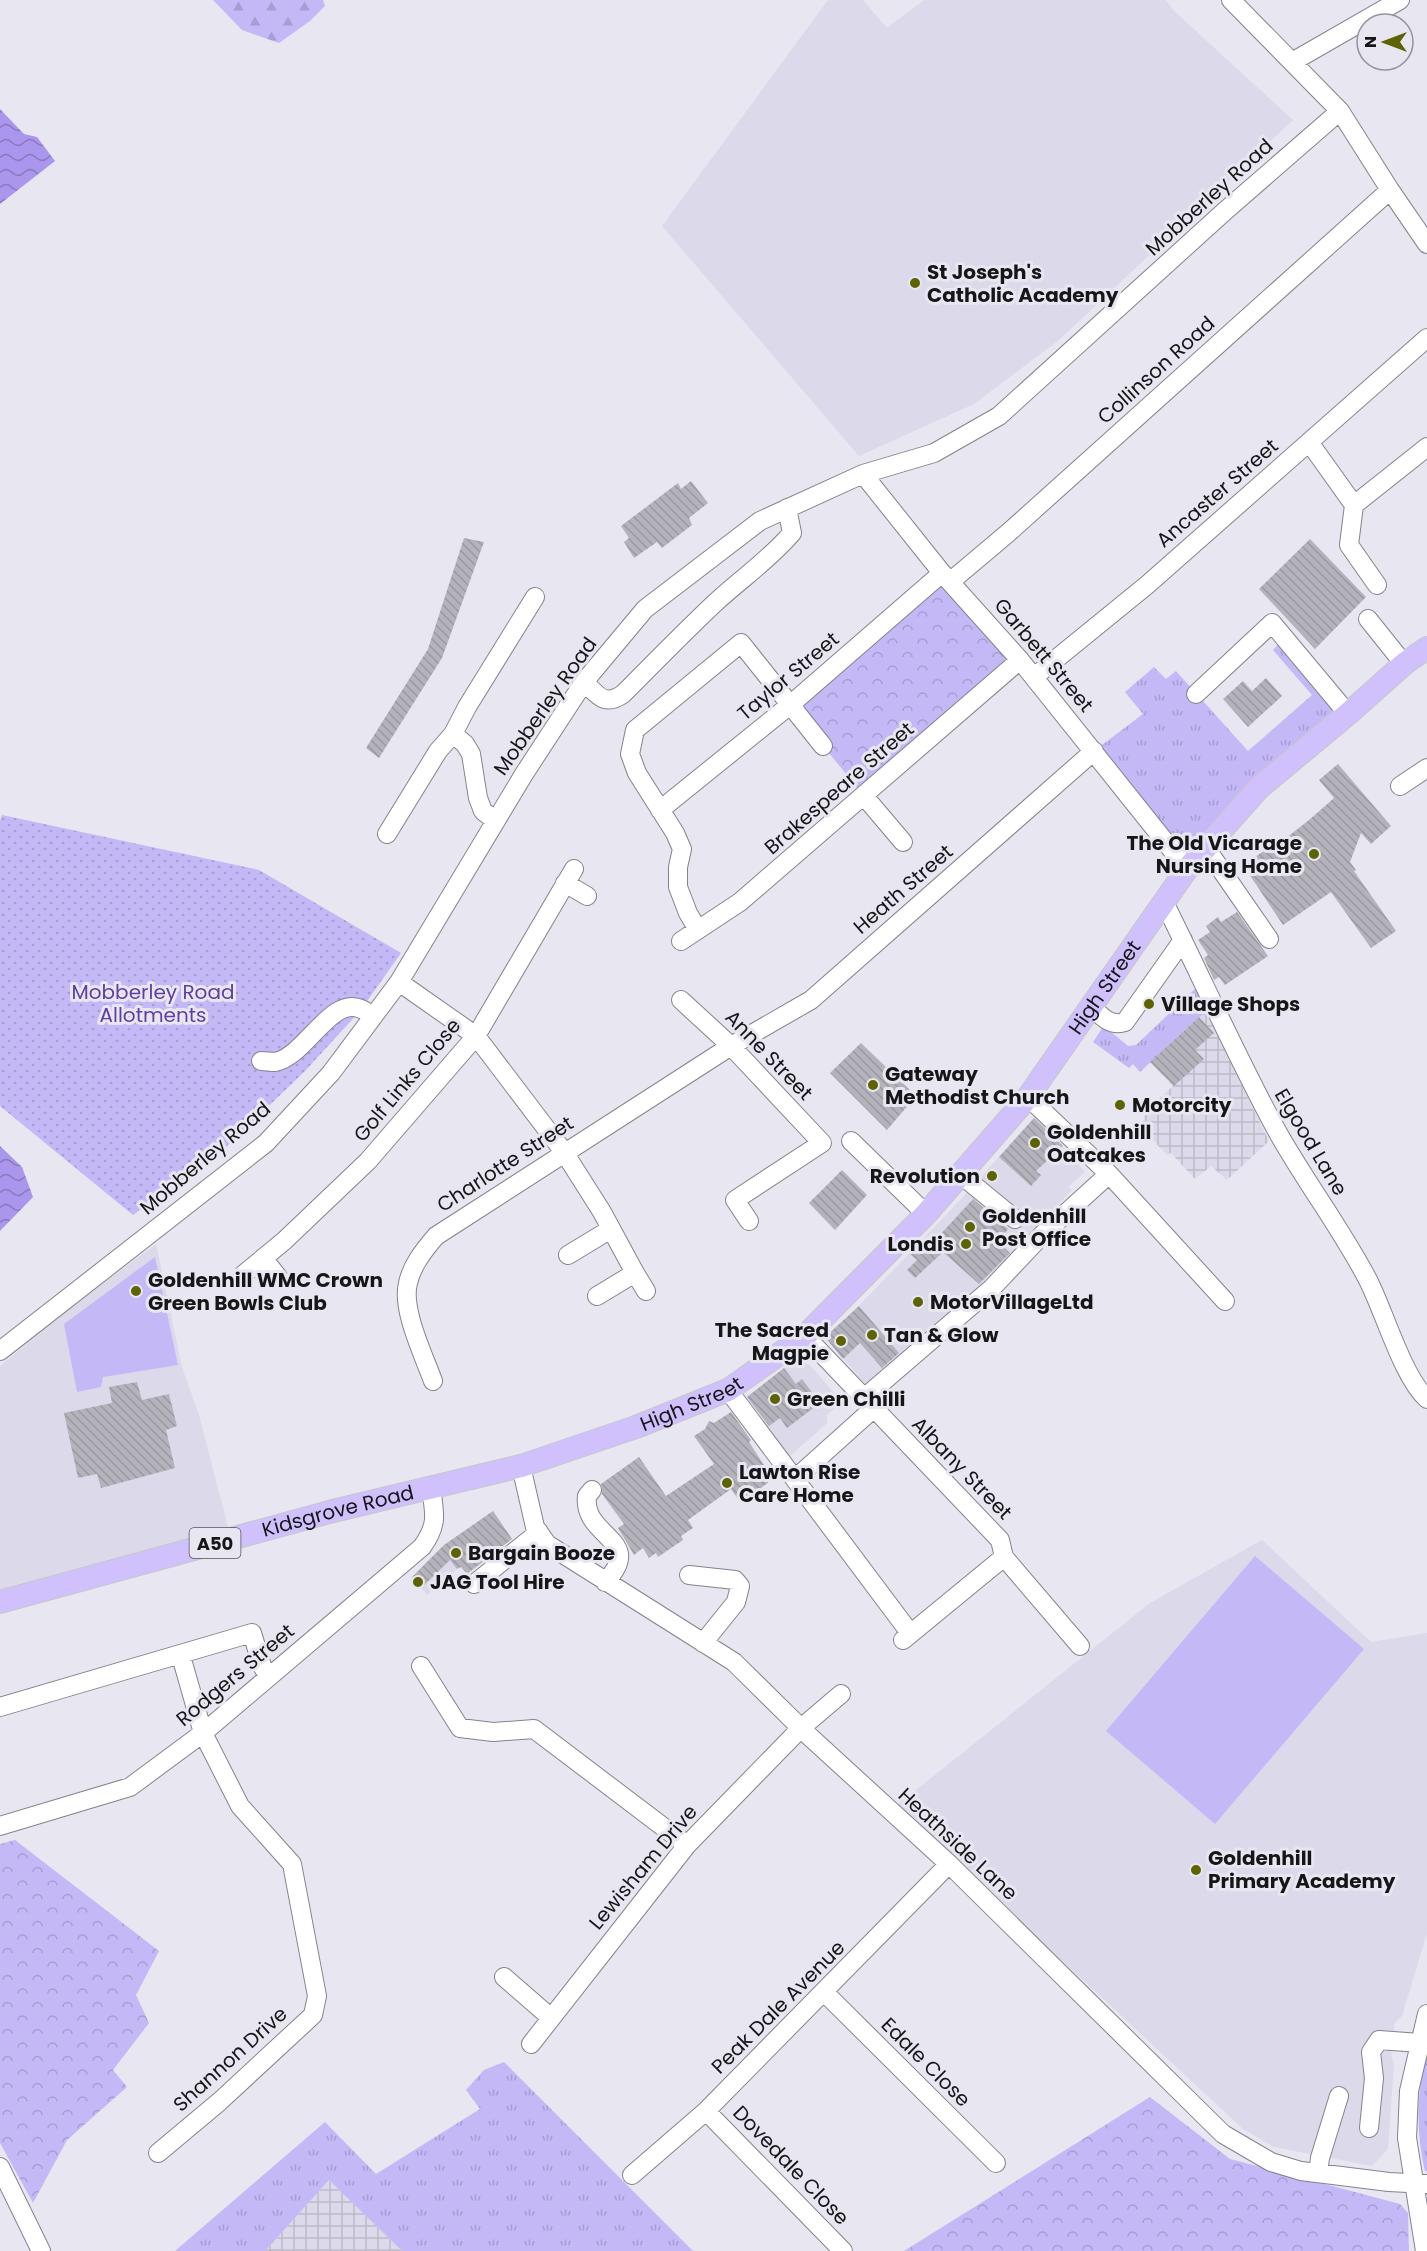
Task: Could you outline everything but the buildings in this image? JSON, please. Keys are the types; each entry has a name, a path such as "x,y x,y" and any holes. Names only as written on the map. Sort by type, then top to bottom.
{"main road":[{"name":"High Street","path":"431,1489 458,1480 521,1466 636,1427 728,1390 806,1336 926,1214 1028,1097 1187,869 1259,788 1404,664 1427,648"},
{"name":"Kidsgrove Road","path":"0,1602 333,1511 431,1489"}],"street":[{"path":"1231,0 1340,111 1427,244"},
{"path":"1292,62 1400,0"},
{"name":"Mobberley Road","path":"0,1351 266,1143 331,1073 399,982 584,682 645,609 760,521 862,474 934,453 999,416 1225,211 1340,111"},
{"name":"Collinson Road","path":"946,577 1008,533 1390,190"},
{"name":"Ancaster Street","path":"1034,677 1147,585 1427,338"},
{"path":"1309,442 1354,505 1349,545 1377,585"},
{"path":"1354,505 1427,447"},
{"name":"Garbett Street","path":"862,474 946,577 1034,677 1187,869"},
{"path":"584,682 603,699 613,700 623,694 673,642 773,555 792,533 787,508"},
{"name":"Taylor Street","path":"660,810 946,577"},
{"path":"387,834 438,751 453,734 467,707 535,597"},
{"path":"1368,619 1404,664"},
{"path":"1196,694 1272,623 1275,640 1348,714"},
{"path":"698,930 688,913 678,887 678,867 682,849 675,833 637,773 630,754 635,730 741,643 823,746"},
{"name":"Brakespeare Street","path":"681,941 740,902 1020,660"},
{"path":"453,734 465,744 471,754 478,798 483,811 496,822"},
{"name":"Heath Street","path":"731,1046 811,1000 1094,751"},
{"path":"1400,786 1427,768"},
{"path":"864,796 903,842"},
{"path":"1206,848 1269,939"},
{"name":"Golf Links Close","path":"243,1274 284,1241 368,1161 476,1036 569,876 587,896"},
{"name":"Elgood Lane","path":"1164,902 1238,1058 1278,1133 1367,1279 1409,1373 1427,1400"},
{"path":"1091,1006 1107,1021 1118,1024 1125,1022 1183,940"},
{"path":"399,982 476,1036 564,1152 646,1291"},
{"name":"Anne Street","path":"681,999 772,1082 822,1143 735,1200 749,1221"},
{"path":"261,1061 276,1062 291,1054 330,1017 343,1009 353,1006 373,1017"},
{"name":"Charlotte Street","path":"433,1381 408,1313 407,1284 418,1258 436,1236 731,1046"},
{"path":"1028,1097 1109,1174 1225,1301"},
{"path":"851,1141 926,1214"},
{"path":"960,1174 1015,1219"},
{"path":"796,1479 869,1403 992,1288 1042,1235 1109,1174"},
{"path":"568,1255 611,1229"},
{"path":"263,1258 278,1277"},
{"path":"597,1296 635,1273"},
{"name":"Albany Street","path":"806,1336 1000,1540 1004,1557 1080,1646"},
{"path":"728,1390 796,1479 907,1637 1004,1557"},
{"name":"Heathside Lane","path":"521,1466 535,1527 547,1544 734,1662 801,1728 950,1864 1223,2134 1271,2162 1301,2170 1389,2182 1421,2183"},
{"name":"Rodgers Street","path":"0,1826 130,1787 203,1733 422,1547 432,1533 435,1517 431,1489"},
{"path":"592,1490 587,1497 588,1511 618,1548 620,1556 616,1570 605,1581"},
{"path":"474,1584 539,1532"},
{"path":"689,1575 735,1580 740,1586 736,1602 703,1643"},
{"path":"0,1707 252,1634 262,1666 269,1677"},
{"name":"Shannon Drive","path":"158,2153 219,2102 313,2015 317,1996 292,1864 240,1806 203,1733 181,1656"},
{"path":"421,1666 437,1692 455,1733 534,1729 687,1845"},
{"name":"Lewisham Drive","path":"531,2044 687,1845 801,1728 841,1694"},
{"name":"Peak Dale Avenue","path":"632,2175 706,2111 950,1864"},
{"path":"504,1977 550,2017"},
{"name":"Edale Close","path":"824,1992 996,2163"},
{"path":"1425,2251 1421,2183 1407,2138 1409,2091 1427,2014"},
{"path":"1369,2128 1374,2078 1371,2052 1380,2040 1420,2043"},
{"path":"1318,2173 1320,2158 1339,2096"},
{"name":"Dovedale Close","path":"706,2111 843,2251"},
{"path":"0,2167 37,2249"}],"shaded area":[{"name":"St Joseph's Catholic Academy","path":"828,0 863,0 887,28 924,0 1166,0 1173,10 1293,120 1059,340 974,404 859,456 662,226"},
{"path":"1207,1011 1269,1141 1227,1180 1211,1166 1195,1179 1171,1153 1167,1155 1141,1127 1146,1111 1173,1086 1150,1062"},
{"path":"1035,1117 1038,1117 1085,1172 1068,1187 1072,1190 973,1297 866,1385 825,1337 859,1306"},
{"path":"156,1244 182,1367 199,1415 228,1527 213,1535 0,1593 0,1366 66,1311"},
{"path":"792,1362 809,1364 842,1402 827,1415 827,1423 789,1457 747,1397"},
{"path":"465,1531 457,1569 427,1595 412,1577 441,1548"},
{"name":"Goldenhill Primary Academy","path":"1262,1540 1371,1642 1427,1633 1427,1933 1402,2016 1394,2024 1391,2056 1394,2063 1388,2149 1372,2166 1274,2147 1243,2129 896,1806 1150,1603"},
{"path":"329,2180 402,2251 265,2251"}],"green space":[{"path":"213,0 323,0 325,6 310,21 279,43 242,30"},
{"path":"942,573 1020,660 864,796 790,705"},
{"path":"1284,638 1344,709 1183,864 1094,751 1143,714 1125,692 1154,667 1166,679 1176,671 1248,751 1312,695 1273,650"},
{"name":"Mobberley Road Allotments","path":"2,815 259,870 401,953 360,1011 305,1071 222,1151 133,1215 0,1106 0,821"},
{"path":"1197,987 1207,1011 1140,1072 1133,1064 1129,1068 1093,1042 1107,1021 1104,1026 1128,1046 1136,1045"},
{"name":"Goldenhill WMC Crown Green Bowls Club","path":"155,1257 178,1365 103,1377 101,1387 77,1392 64,1324"},
{"path":"1255,1556 1364,1649 1215,1824 1106,1731"},
{"path":"15,1840 159,1951 136,1995 149,2023 113,2070 127,2087 67,2140 33,2203 0,2143 0,1844"},
{"path":"1427,2048 1427,2171 1425,2171 1418,2110"},
{"path":"504,2062 693,2251 402,2251 329,2180 265,2251 175,2251 325,2122 376,2174 480,2109 466,2090 484,2070"},
{"path":"1150,2097 1230,2159 1400,2204 1408,2213 1409,2251 904,2251"}],"water":[{"path":"0,109 24,134 37,137 55,161 0,204"},
{"path":"0,1146 22,1167 33,1197 0,1231"}],"place":[{"name":"St Joseph's Catholic Academy","path":"915,283"},
{"name":"The Old Vicarage Nursing Home","path":"1314,854"},
{"name":"Village Shops","path":"1149,1004"},
{"name":"Gateway Methodist Church","path":"873,1085"},
{"name":"Motorcity","path":"1120,1105"},
{"name":"Goldenhill Oatcakes","path":"1035,1143"},
{"name":"Revolution","path":"992,1176"},
{"name":"Goldenhill Post Office","path":"970,1227"},
{"name":"Londis","path":"966,1244"},
{"name":"Goldenhill WMC Crown Green Bowls Club","path":"136,1291"},
{"name":"MotorVillageLtd","path":"918,1302"},
{"name":"Tan & Glow","path":"872,1335"},
{"name":"The Sacred Magpie","path":"841,1341"},
{"name":"Green Chilli","path":"775,1399"},
{"name":"Lawton Rise Care Home","path":"727,1483"},
{"name":"Bargain Booze","path":"456,1553"},
{"name":"JAG Tool Hire","path":"418,1582"},
{"name":"Goldenhill Primary Academy","path":"1196,1870"}]}
